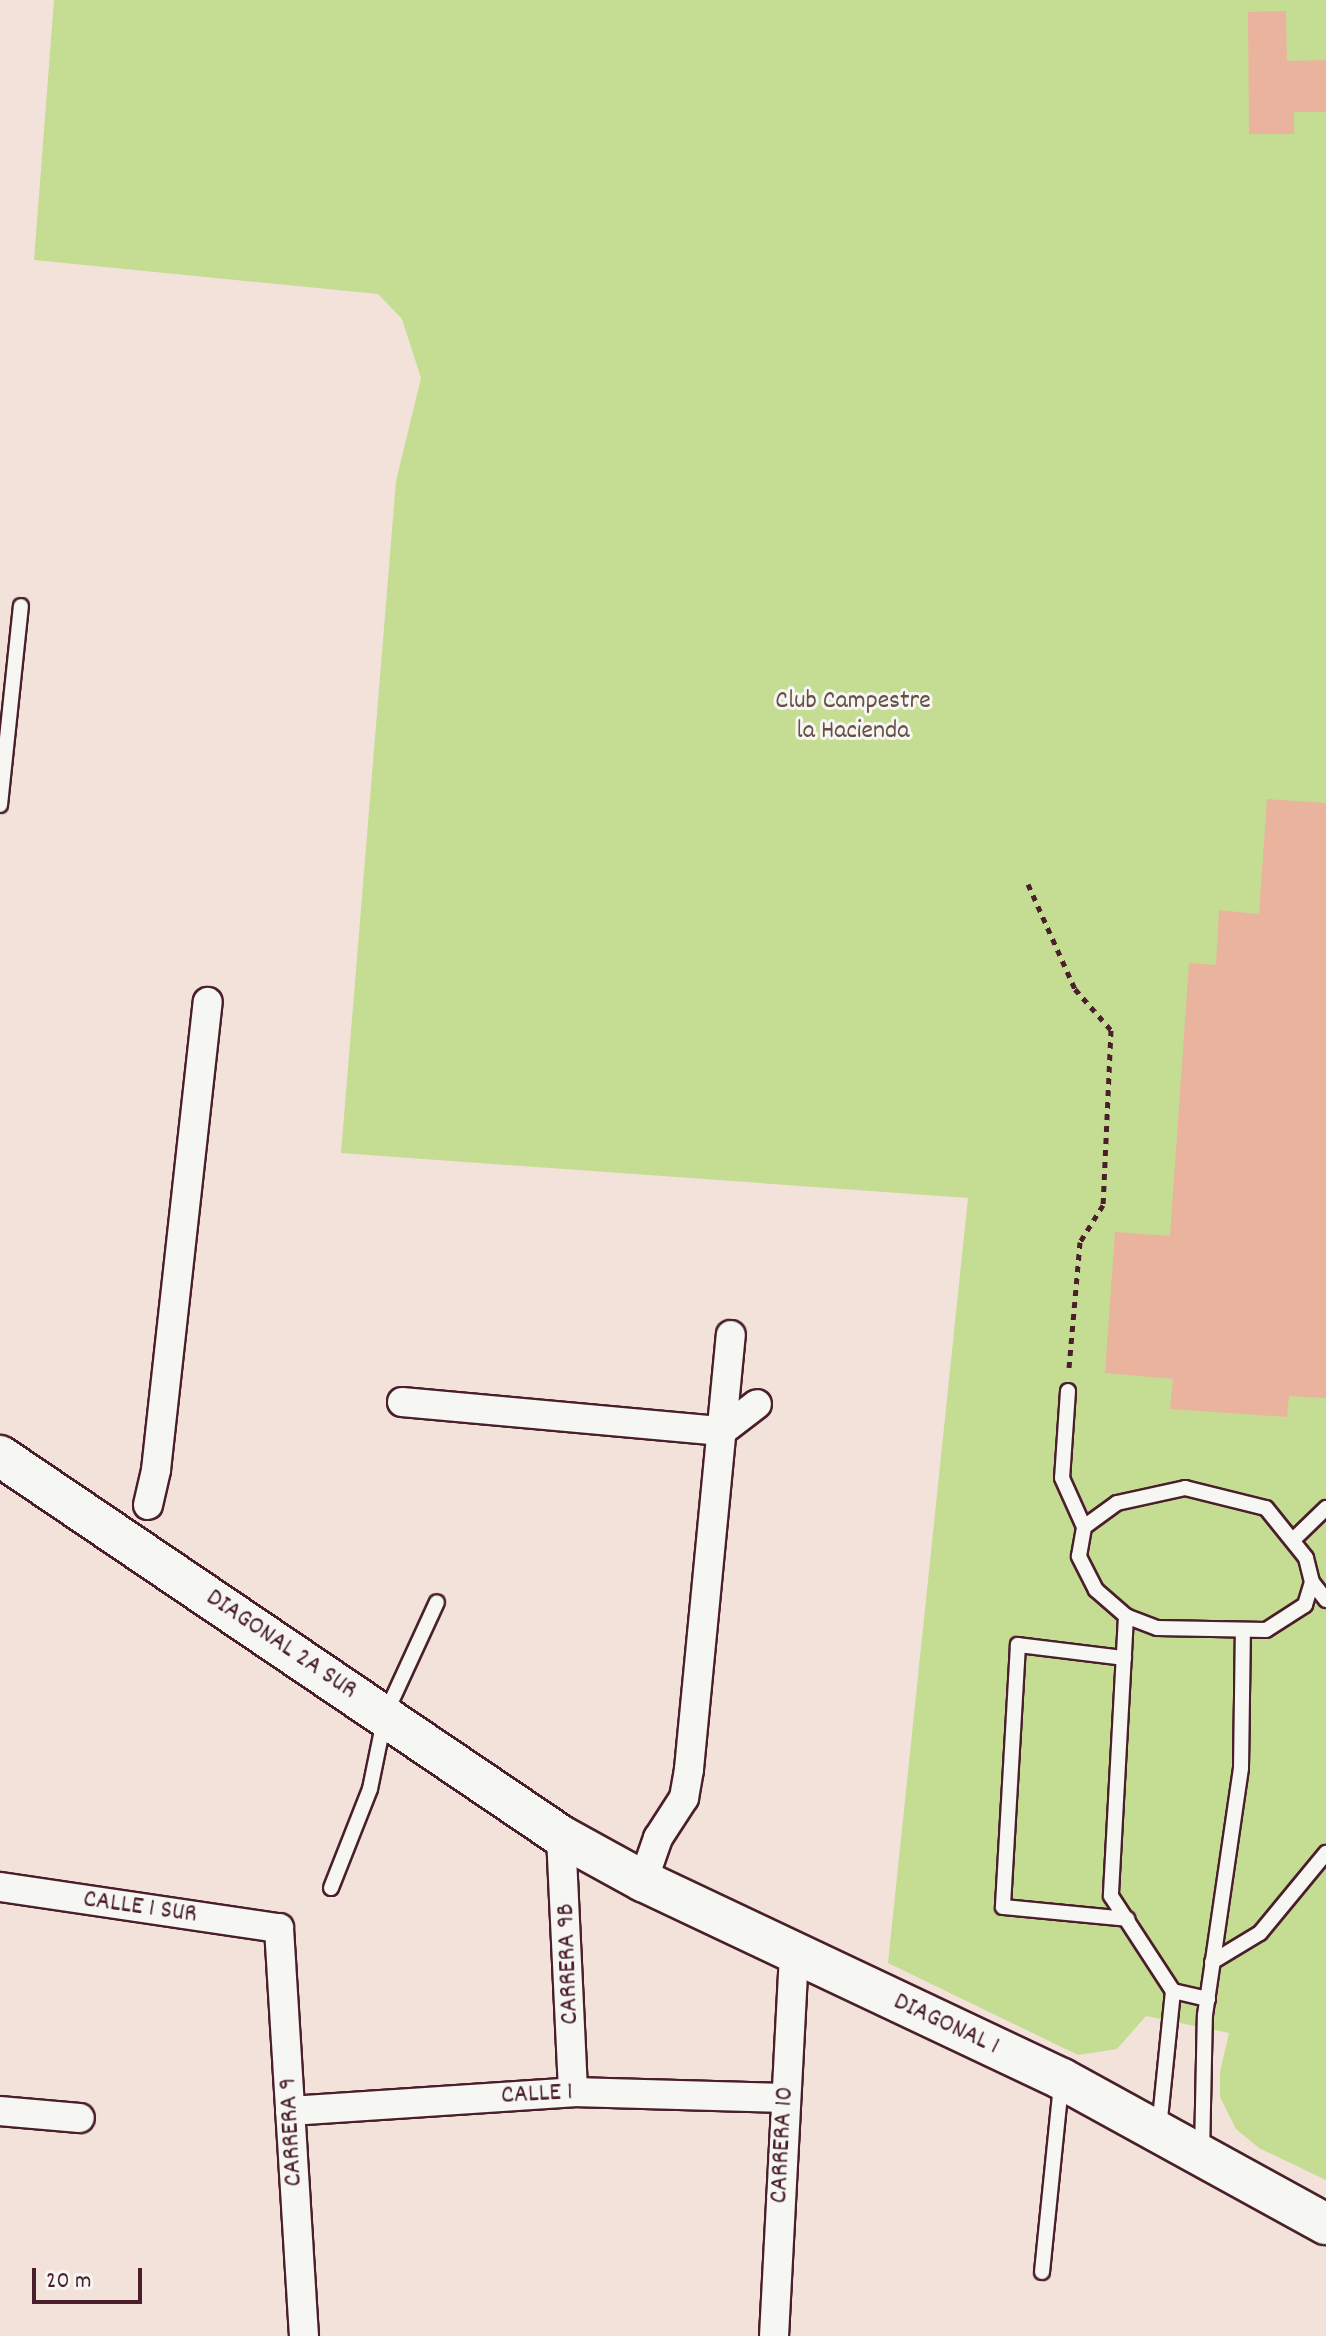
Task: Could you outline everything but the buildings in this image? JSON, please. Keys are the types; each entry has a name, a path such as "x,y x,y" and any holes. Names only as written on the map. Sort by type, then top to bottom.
{"main road":[{"name":"DIAGONAL 2A SUR","path":"0,1456 136,1522 385,1715 561,1836"},
{"name":"DIAGONAL 1","path":"561,1836 643,1881 1062,2079 1158,2135 1326,2224"}],"street":[{"path":"136,1522 156,1470 208,1002"},
{"path":"643,1881 658,1838 684,1798 731,1335"},
{"path":"402,1402 722,1431 757,1404"},
{"name":"CARRERA 9B","path":"561,1836 573,2092"},
{"name":"CALLE 1 SUR","path":"0,1887 279,1928"},
{"name":"CARRERA 9","path":"279,1928 304,2336"},
{"name":"CARRERA 10","path":"774,2336 794,1953"},
{"name":"CALLE 1","path":"290,2111 573,2092 785,2098"},
{"path":"0,2111 80,2118"}],"lane":[{"path":"0,805 21,606"},
{"path":"1068,1391 1062,1478 1084,1527 1079,1556 1096,1590 1126,1616 1157,1628 1243,1633 1266,1630 1305,1605 1312,1582"},
{"path":"1084,1527 1117,1503 1185,1488 1266,1508 1294,1539 1312,1582 1326,1600"},
{"path":"1294,1539 1326,1508"},
{"path":"331,1888 370,1789 385,1715 437,1602"},
{"path":"1126,1616 1111,1896 1173,1991 1158,2135"},
{"path":"1202,2157 1208,1999 1241,1768 1243,1633"},
{"path":"1124,1658 1018,1645 1003,1907 1127,1919"},
{"path":"1212,1962 1260,1933 1326,1853"},
{"path":"1173,1991 1208,1999"},
{"path":"1042,2272 1062,2079"}],"path":[{"path":"1028,884 1075,989 1111,1030 1103,1205 1080,1242 1068,1391"}],"green space":[{"name":"Club Campestre la Hacienda","path":"54,0 1326,0 1326,2180 1259,2148 1236,2129 1220,2097 1220,2072 1229,2033 1146,2016 1117,2049 1078,2055 888,1963 968,1198 341,1153 396,481 421,378 402,319 378,294 34,260"}]}
